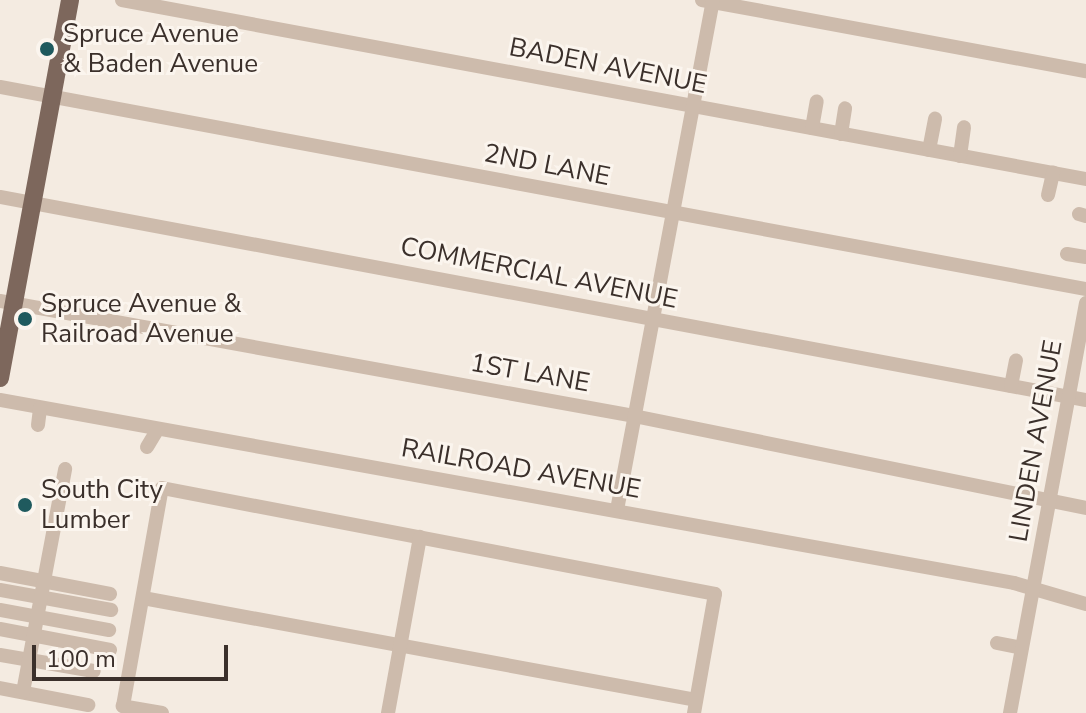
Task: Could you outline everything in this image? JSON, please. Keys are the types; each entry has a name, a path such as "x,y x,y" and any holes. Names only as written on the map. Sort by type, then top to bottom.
{"main road":[{"path":"0,378 7,302 33,203 70,0"}],"street":[{"name":"BADEN AVENUE","path":"122,0 1086,179"},
{"path":"617,510 674,213 709,1 771,21 791,8 830,31 861,29 977,57 1067,60 1086,71"},
{"path":"858,45 861,29"},
{"name":"2ND LANE","path":"0,87 52,97 114,103 1030,286 1086,289"},
{"path":"812,128 817,101"},
{"path":"841,134 845,108"},
{"path":"929,150 935,119"},
{"path":"960,156 964,127"},
{"path":"1048,195 1053,173"},
{"name":"COMMERCIAL AVENUE","path":"0,197 1086,400"},
{"path":"1067,254 1086,257"},
{"name":"1ST LANE","path":"7,302 634,416 1086,508"},
{"name":"LINDEN AVENUE","path":"1010,713 1069,397 1080,370 1086,303"},
{"path":"1011,386 1016,360"},
{"name":"RAILROAD AVENUE","path":"0,400 1033,588 1086,604"},
{"path":"38,425 40,408"},
{"path":"147,447 158,429"},
{"path":"23,692 65,469"},
{"path":"143,598 695,706 715,594 162,488 123,706 162,713"},
{"path":"388,713 420,537"},
{"path":"0,573 110,594"},
{"path":"0,590 111,610"},
{"path":"0,610 109,630"},
{"path":"0,629 110,650"},
{"path":"997,643 1022,648"},
{"path":"0,655 94,671"},
{"path":"0,688 88,705"}],"place":[{"name":"Spruce Avenue & Baden Avenue","path":"47,49"},
{"name":"Spruce Avenue & Railroad Avenue","path":"25,319"},
{"name":"South City Lumber","path":"25,505"}]}
